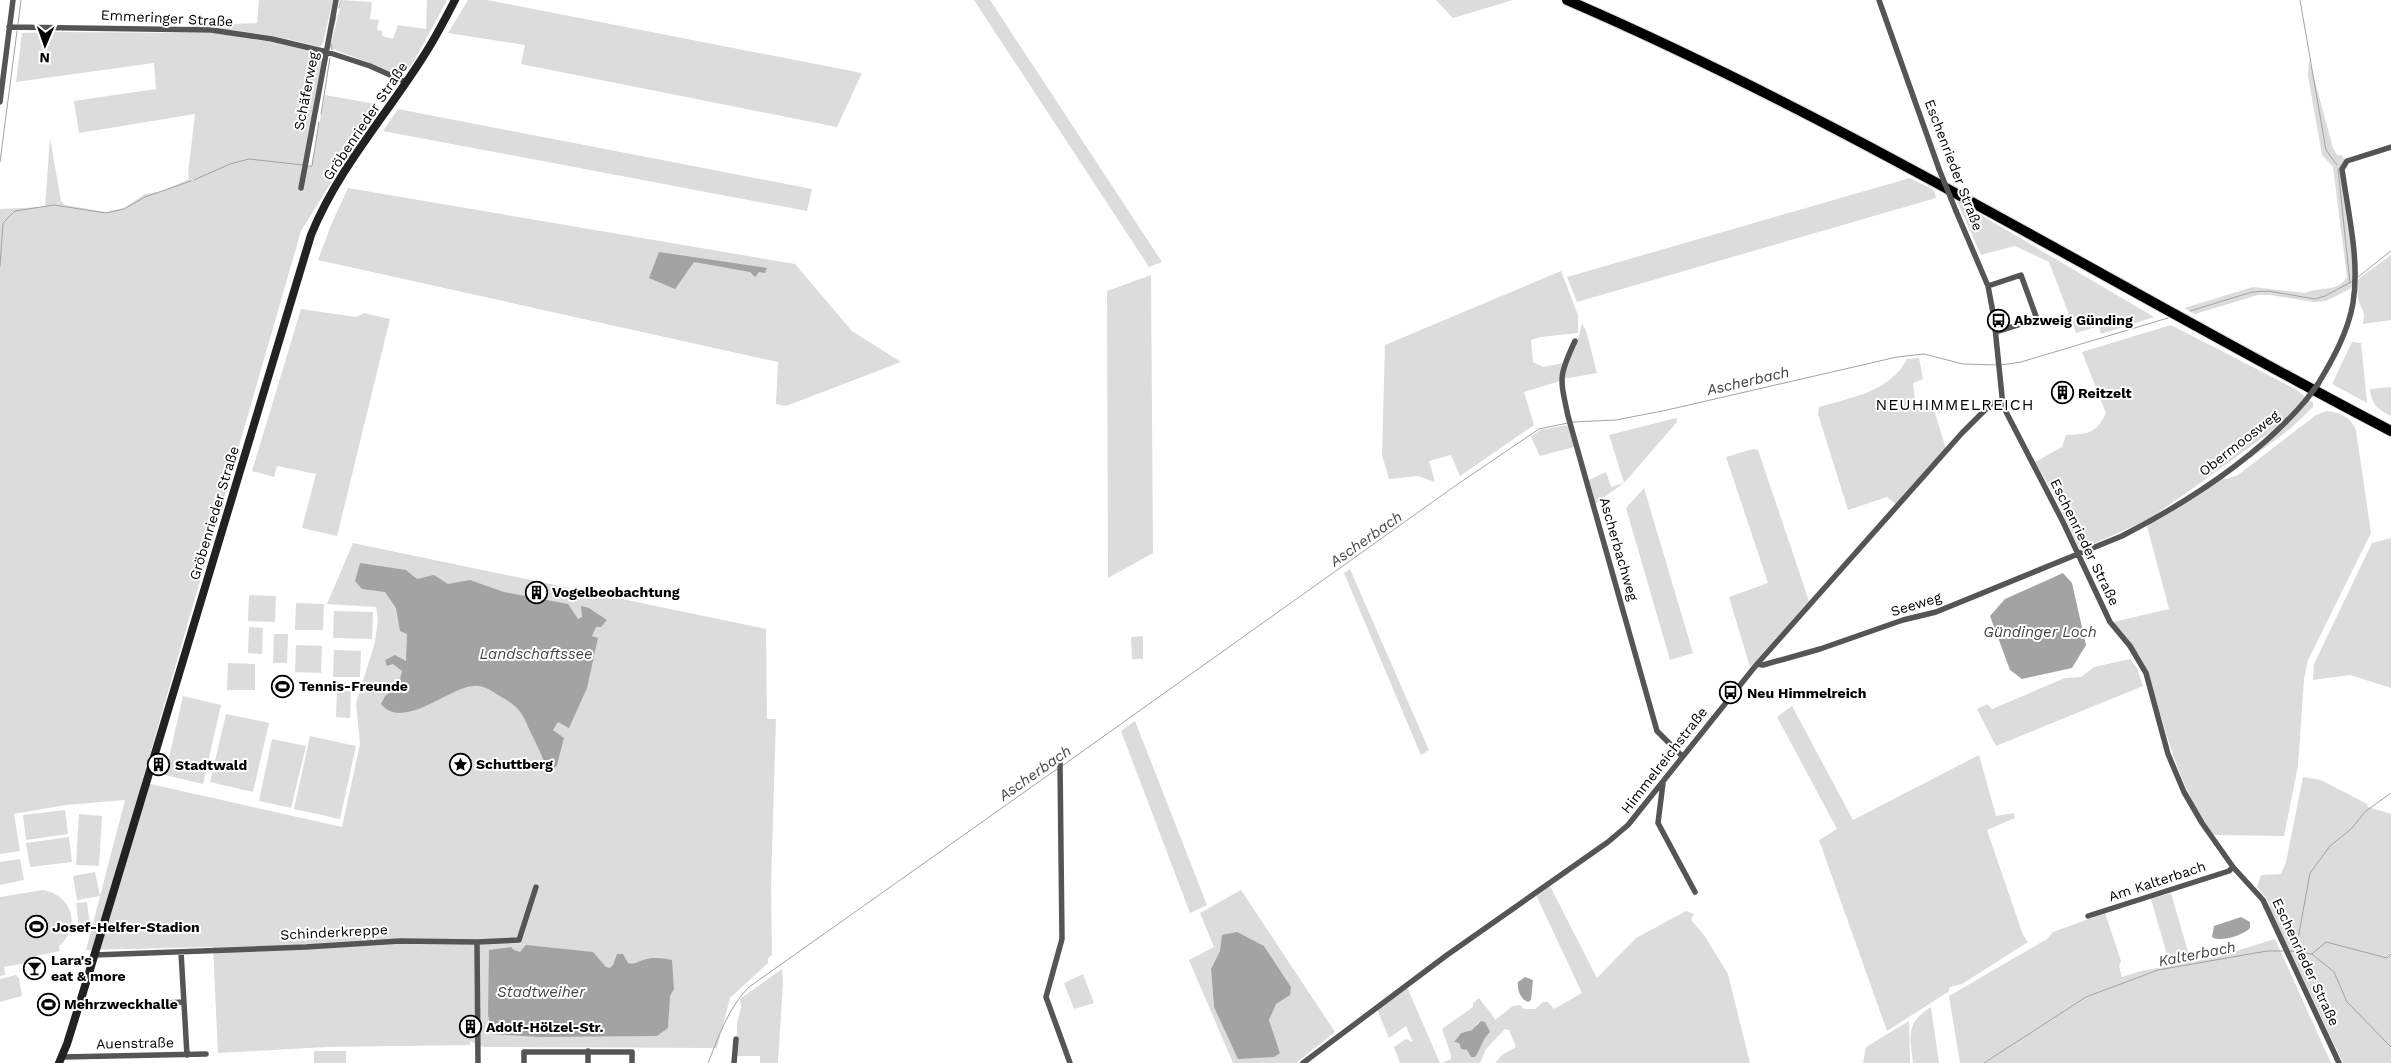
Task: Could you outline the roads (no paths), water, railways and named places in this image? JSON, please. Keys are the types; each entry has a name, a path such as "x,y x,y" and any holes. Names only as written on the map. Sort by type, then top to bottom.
{"highway":[{"path":"1567,0 1687,54 1926,176 2391,431"}],"street":[{"path":"0,102 13,0"},
{"name":"Schäferweg","path":"301,188 336,0"},
{"name":"Gröbenrieder Straße","path":"61,1060 311,235 321,209 344,169 438,34 455,0"},
{"name":"Eschenrieder Straße","path":"1879,0 1939,169 1988,286 1996,332 2001,400 2110,622 2130,646 2146,673 2168,754 2182,789 2202,823 2233,867 2264,900 2339,1063"},
{"name":"Emmeringer Straße","path":"11,27 211,30 272,39 327,52 370,66 406,82"},
{"name":"Obermoosweg","path":"2078,554 2147,523 2193,494 2282,427 2306,400 2318,384 2343,335 2353,304 2355,274 2342,170 2347,161 2391,147"},
{"path":"1988,286 2021,275 2037,319 1996,332"},
{"name":"Ascherbachweg","path":"1575,342 1563,368 1560,380 1570,423 1657,731 1682,756"},
{"name":"Himmelreichstraße","path":"1303,1063 1447,955 1608,842 1628,825 1757,664 1962,433 1991,404 2001,400"},
{"name":"Seeweg","path":"1757,664 1763,665 1820,650 1903,620 1936,612 2078,554"},
{"path":"1061,766 1062,939 1046,997 1070,1063"},
{"path":"1663,783 1658,823 1695,892"},
{"name":"Am Kalterbach","path":"2088,916 2229,871 2233,867"},
{"name":"Schinderkreppe","path":"94,955 306,947 400,941 477,942 519,940 536,887"},
{"path":"477,942 478,1063"},
{"path":"181,952 186,1055"},
{"path":"78,1008 184,1002"},
{"path":"734,1063 736,1039"},
{"path":"524,1063 524,1052 632,1052 632,1063"},
{"path":"588,1052 588,1063"},
{"name":"Auenstraße","path":"61,1060 108,1060 206,1054"}],"water":[{"path":"659,252 767,268 765,273 759,272 755,277 750,272 694,262 675,289 649,278"},
{"name":"Landschaftssee","path":"360,563 406,570 417,579 434,575 448,584 470,580 504,592 568,604 578,619 582,617 581,606 589,608 607,620 601,627 596,627 592,636 598,638 587,688 569,728 558,722 553,730 564,738 557,765 553,770 546,770 540,751 524,718 518,710 510,702 486,688 473,686 463,688 426,706 401,713 390,711 381,704 385,696 398,687 402,671 393,664 387,666 385,660 395,655 406,661 407,634 400,631 396,608 385,592 362,589 355,581"},
{"name":"Gündinger Loch","path":"2063,573 2072,583 2086,645 2072,668 2022,679 2010,670 1990,616 2005,599"},
{"path":"2241,917 2250,922 2250,928 2247,931 2226,939 2212,937 2214,926"},
{"path":"1237,932 1264,946 1291,987 1290,995 1276,1004 1269,1020 1280,1053 1274,1057 1238,1059 1214,1007 1211,969 1220,951 1222,935"},
{"name":"Stadtweiher","path":"526,945 593,952 606,967 610,968 617,954 623,954 630,964 650,958 672,960 674,989 670,996 668,1028 657,1036 539,1037 492,1034 488,1014 489,950 511,947 520,952"},
{"path":"1525,977 1533,980 1531,1000 1528,1002 1521,996 1518,988 1518,982"},
{"path":"1481,1021 1485,1022 1490,1032 1475,1057 1471,1057 1467,1050 1461,1049 1459,1043 1454,1042 1461,1033 1472,1030"}],"waterway":[{"path":"18,24 21,0"},
{"path":"339,8 341,0"},
{"path":"2300,0 2326,150 2337,165"},
{"path":"334,25 336,16"},
{"path":"0,162 17,31"},
{"path":"331,44 332,50"},
{"path":"321,114 330,58"},
{"path":"308,166 312,166 319,122"},
{"path":"194,180 230,164 249,159 303,165"},
{"path":"2338,169 2350,283"},
{"path":"0,266 3,223 15,211 54,205 106,213 124,209 145,197 191,181"},
{"name":"Ascherbach","path":"2358,277 2391,251"},
{"name":"Ascherbach","path":"2190,311 2252,292 2268,291 2315,299 2325,296 2353,281"},
{"name":"Ascherbach","path":"2001,365 2021,362 2168,318"},
{"name":"Ascherbach","path":"1572,422 1616,420 1667,410 1897,357 1924,354 1963,364 1997,365"},
{"name":"Ascherbach","path":"1062,766 1455,486 1539,429 1568,423"},
{"name":"Ascherbach","path":"708,1063 730,1013 749,987 1057,769"},
{"path":"2296,950 2310,873 2330,846 2351,829 2366,811 2391,793"},
{"path":"2312,954 2326,942 2387,958 2391,954"},
{"name":"Kalterbach","path":"1984,1063 2086,997 2158,970 2267,951 2283,951"},
{"name":"Kalterbach","path":"2290,951 2312,954 2334,972 2347,1002 2391,1047"}],"place":[{"name":"Abzweig Günding","path":"1998,320"},
{"name":"Reitzelt","path":"2062,393"},
{"name":"Vogelbeobachtung","path":"536,592"},
{"name":"Tennis-Freunde","path":"283,686"},
{"name":"Neu Himmelreich","path":"1731,693"},
{"name":"Schuttberg","path":"460,764"},
{"name":"Stadtwald","path":"159,765"},
{"name":"Josef-Helfer-Stadion","path":"36,927"},
{"name":"Lara's eat & more","path":"35,968"},
{"name":"Mehrzweckhalle","path":"48,1004"},
{"name":"Adolf-Hölzel-Str.","path":"470,1027"}],"district":[{"name":"NEUHIMMELREICH","path":"1955,404"}]}
